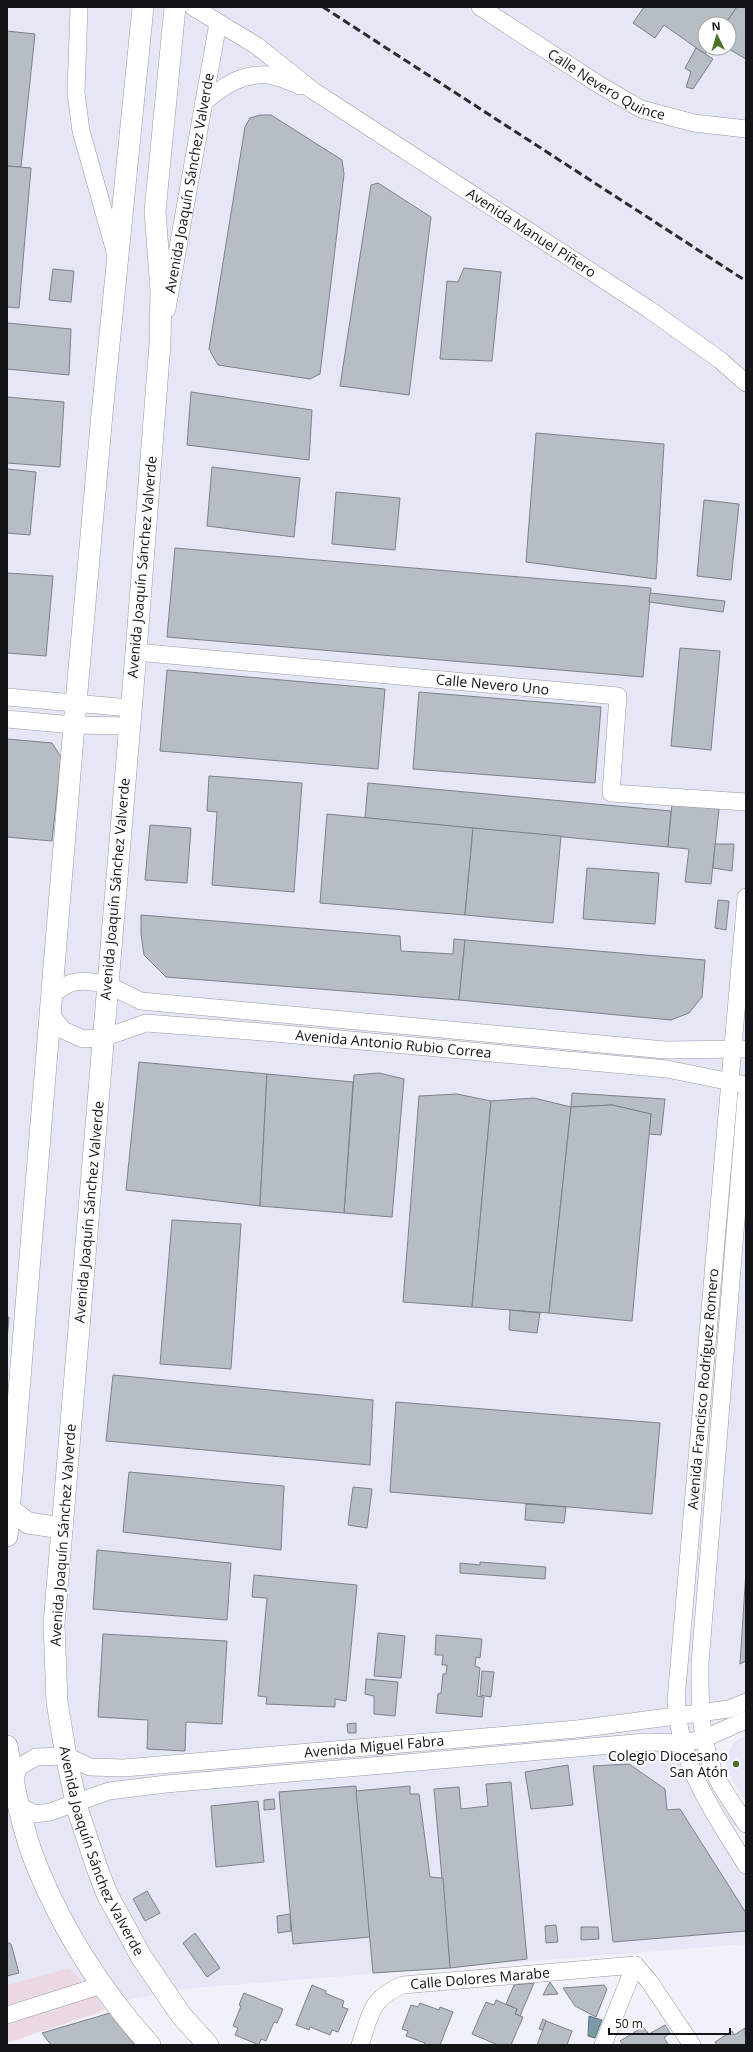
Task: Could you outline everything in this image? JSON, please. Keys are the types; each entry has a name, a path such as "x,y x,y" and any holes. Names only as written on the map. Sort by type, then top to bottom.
{"main road":[{"name":"Avenida Joaquín Sánchez Valverde","path":"175,7 155,211 161,290 160,343 136,652 54,1624 57,1702 66,1756 76,1802 107,1894 138,1951 159,1985 181,2015 208,2045"},
{"path":"62,1528 10,1523 9,1477 51,1015 76,703 143,17"},
{"path":"7,1746 25,1832 38,1868 62,1921 102,1986 126,2018 150,2045"}],"street":[{"path":"79,7 76,93 81,131 118,261"},
{"name":"Avenida Manuel Piñero","path":"193,7 257,46 312,90 647,308 720,360 746,383"},
{"name":"Calle Nevero Quince","path":"480,7 598,84 641,109 694,123 746,129"},
{"name":"Avenida Joaquín Sánchez Valverde","path":"160,343 177,256 218,22"},
{"name":"Avenida Manuel Piñero","path":"204,102 230,82 254,76 269,75 312,90"},
{"name":"Calle Nevero Uno","path":"136,652 618,696 611,794 746,802"},
{"path":"7,697 76,703 130,717"},
{"path":"7,719 74,725 130,717"},
{"name":"Avenida Francisco Rodríguez Romero","path":"746,898 738,1083 679,1666 677,1717 681,1743 698,1786 746,1865"},
{"name":"Avenida Antonio Rubio Correa","path":"52,994 71,983 89,981 108,985 141,1001 664,1050 739,1048"},
{"name":"Avenida Antonio Rubio Correa","path":"51,1015 63,1030 83,1039 103,1038 146,1023 271,1032 667,1069 738,1083"},
{"path":"704,1076 701,1061 706,1048"},
{"name":"Avenida Francisco Rodríguez Romero","path":"746,1097 700,1663 700,1712 703,1739 718,1779 746,1824"},
{"name":"Avenida Miguel Fabra","path":"14,1781 19,1767 36,1757 66,1756 90,1767 124,1768 577,1729 729,1709 746,1702"},
{"name":"Avenida Miguel Fabra","path":"20,1807 36,1814 50,1812 109,1791 166,1784 646,1742 681,1743 703,1739 746,1720"},
{"path":"603,2045 635,1965 649,1981 692,2045"},
{"name":"Calle Dolores Marabe","path":"360,2045 376,2002 387,1992 403,1985 635,1965"},
{"path":"7,2015 102,1986"}],"shaded area":[{"path":"7,7 746,7 746,1731 714,1742 746,1866 746,1944 181,1989 7,2025"},
{"name":"Colegio Diocesano San Atón","path":"746,1735 746,1801 731,1778 727,1769 727,1759 733,1743"},
{"path":"70,1968 106,2010 7,2043 7,1985"},
{"path":"589,2016 602,2020 595,2038 588,2036"}],"building":[{"path":"644,7 737,7 731,16 697,16 697,48 664,25 655,38 633,23"},
{"path":"737,7 746,7 746,59 737,54 737,16 731,16"},
{"path":"7,31 35,34 21,167 7,166"},
{"path":"696,48 697,56 708,56 713,59 693,89 686,87 691,72 685,68"},
{"path":"260,115 271,115 342,160 344,174 320,374 310,379 218,365 209,349 245,127 250,118"},
{"path":"7,166 31,168 19,308 7,307"},
{"path":"378,183 431,217 409,395 340,386 371,185"},
{"path":"464,268 501,272 492,361 440,359 447,281 458,282"},
{"path":"53,269 74,271 71,302 49,300"},
{"path":"7,323 71,329 69,375 7,369"},
{"path":"191,392 312,410 309,460 187,445"},
{"path":"7,397 64,402 60,467 7,463"},
{"path":"536,433 664,444 656,579 526,562"},
{"path":"212,467 300,478 294,537 207,526"},
{"path":"7,469 36,472 30,535 7,533"},
{"path":"336,492 400,498 395,550 332,544"},
{"path":"704,500 739,504 731,580 697,576"},
{"path":"175,548 651,588 643,677 167,637"},
{"path":"7,573 53,576 46,656 7,653"},
{"path":"650,593 725,601 723,612 649,602"},
{"path":"680,648 720,651 711,750 671,746"},
{"path":"167,670 385,689 378,769 160,751"},
{"path":"419,692 601,707 595,783 413,769"},
{"path":"7,739 52,743 61,757 52,841 7,837"},
{"path":"209,776 302,783 294,892 212,885 217,812 207,811"},
{"path":"368,783 671,811 668,847 365,818"},
{"path":"672,804 719,809 711,884 685,882 689,849 668,847"},
{"path":"327,814 473,828 465,915 320,903"},
{"path":"150,825 191,828 187,883 145,880"},
{"path":"473,828 561,836 553,923 465,915"},
{"path":"715,844 734,844 732,871 713,868"},
{"path":"587,868 659,873 655,924 583,919"},
{"path":"718,900 729,901 726,930 715,928"},
{"path":"141,915 400,936 401,951 453,954 454,939 465,940 459,1000 166,977 144,955 141,934"},
{"path":"465,940 705,960 702,997 689,1013 671,1020 459,1000"},
{"path":"139,1062 267,1074 260,1206 126,1190"},
{"path":"379,1073 404,1079 392,1217 344,1213 354,1075"},
{"path":"267,1074 353,1082 344,1213 260,1206"},
{"path":"572,1093 665,1099 661,1135 649,1134 651,1114 612,1105 571,1107"},
{"path":"457,1094 491,1101 472,1307 403,1302 419,1096"},
{"path":"534,1098 571,1107 549,1313 472,1307 491,1101"},
{"path":"612,1105 651,1114 632,1321 549,1313 571,1107"},
{"path":"172,1220 241,1224 231,1369 160,1364"},
{"path":"510,1310 540,1313 537,1333 509,1330"},
{"path":"7,1317 9,1317 7,1340"},
{"path":"113,1375 373,1400 370,1465 106,1441"},
{"path":"396,1402 660,1423 652,1514 390,1492"},
{"path":"129,1472 284,1486 281,1550 123,1532"},
{"path":"353,1487 372,1489 367,1528 348,1525"},
{"path":"526,1504 566,1507 564,1523 525,1520"},
{"path":"97,1550 231,1563 227,1620 93,1609"},
{"path":"480,1562 546,1567 545,1579 460,1573 460,1563 480,1565"},
{"path":"746,1571 746,1661 740,1664"},
{"path":"254,1575 357,1585 346,1701 335,1699 335,1707 266,1704 267,1697 258,1696 267,1598 252,1597"},
{"path":"378,1633 405,1636 401,1678 374,1676"},
{"path":"103,1634 227,1641 222,1724 186,1722 185,1751 147,1749 148,1720 98,1717"},
{"path":"436,1635 482,1639 480,1658 476,1657 475,1666 480,1668 477,1696 484,1697 482,1717 436,1713 438,1694 441,1693 443,1674 446,1674 447,1665 442,1665 443,1655 435,1655"},
{"path":"482,1671 494,1672 491,1697 480,1695"},
{"path":"366,1679 398,1682 395,1716 374,1714 374,1696 365,1694"},
{"path":"356,1723 356,1733 348,1733 347,1724"},
{"path":"629,1764 665,1789 667,1810 680,1809 746,1913 746,1931 613,1942 593,1766"},
{"path":"568,1765 573,1805 531,1809 525,1772"},
{"path":"511,1782 527,1959 450,1968 434,1789 459,1787 461,1809 488,1806 486,1784"},
{"path":"356,1786 370,1937 293,1944 279,1792"},
{"path":"410,1786 410,1794 419,1794 430,1877 443,1878 450,1968 373,1973 356,1791"},
{"path":"274,1799 275,1809 264,1810 264,1800"},
{"path":"258,1801 264,1862 216,1867 211,1806"},
{"path":"147,1891 160,1913 145,1921 133,1899"},
{"path":"290,1914 291,1931 278,1933 277,1916"},
{"path":"556,1925 558,1942 546,1943 545,1926"},
{"path":"581,1927 598,1927 599,1939 581,1940"},
{"path":"195,1933 220,1968 207,1977 183,1943"},
{"path":"7,1942 11,1944 19,1973 7,1976"},
{"path":"550,1982 558,1994 543,1995"},
{"path":"534,1983 520,2016 515,2014 517,2009 506,2004 514,1985"},
{"path":"312,1985 326,1991 325,1993 344,2001 342,2007 348,2009 338,2032 332,2030 330,2035 310,2027 309,2030 296,2025"},
{"path":"604,1985 607,1989 596,2017 575,2006 563,1988"},
{"path":"244,1993 283,2009 277,2023 274,2022 266,2041 261,2039 259,2045 235,2035 238,2028 233,2026 241,2006 239,2005"},
{"path":"496,2000 517,2009 515,2014 523,2017 511,2045 498,2045 472,2034 486,2002 494,2005"},
{"path":"420,2003 439,2010 440,2007 453,2012 440,2045 424,2045 425,2043 406,2036 408,2031 402,2029 411,2005 418,2007"},
{"path":"110,2013 135,2045 51,2045 42,2033"},
{"path":"543,2019 546,2021 543,2030 539,2029"},
{"path":"546,2021 572,2031 567,2045 537,2045"},
{"path":"665,2025 670,2033 664,2038 669,2045 623,2045 620,2041 643,2027 649,2034"},
{"path":"745,2028 746,2045 717,2045 715,2042 732,2031 734,2035"}],"railway":[{"path":"323,7 746,281"}],"place":[{"name":"Colegio Diocesano San Atón","path":"736,1764"}]}
